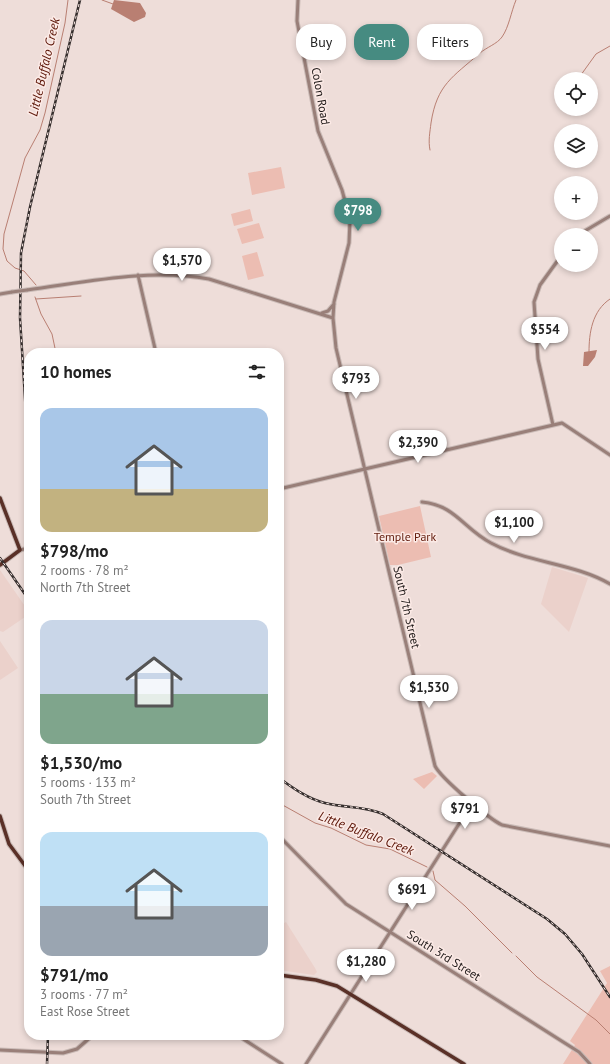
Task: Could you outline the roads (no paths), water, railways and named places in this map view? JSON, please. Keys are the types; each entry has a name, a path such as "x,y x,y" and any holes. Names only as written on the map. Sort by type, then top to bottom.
{"main road":[{"path":"0,498 20,550 0,565"},
{"path":"0,816 9,844 24,864"},
{"path":"284,976 329,983 350,994 464,1064"}],"street":[{"name":"Colon Road","path":"298,0 297,21 318,131 346,204 350,228 349,243 337,284 333,318"},
{"path":"590,228 610,216"},
{"path":"553,425 538,359 534,310 536,293 554,266"},
{"path":"0,294 138,275 166,274 209,279 333,318"},
{"path":"138,275 155,348"},
{"path":"320,314 328,311 334,304"},
{"name":"South 7th Street","path":"333,318 336,348 434,761 442,776 502,825 610,846"},
{"path":"284,488 562,423 610,455"},
{"path":"422,502 443,506 479,536 498,546 591,575 610,584"},
{"path":"20,550 24,549"},
{"path":"306,1064 473,802"},
{"name":"South 3rd Street","path":"284,841 343,902 569,1046 590,1064"},
{"path":"0,1050 63,1054 77,1049 87,1040"},
{"path":"245,1040 282,1064"}],"waterway":[{"name":"Little Buffalo Creek","path":"36,285 24,271 15,268 7,261 3,249 4,234 25,158 40,130 45,113 65,23 68,0"},
{"path":"102,0 113,4"},
{"path":"430,150 429,140 431,123 437,99 442,90 454,75 502,37 516,0"},
{"path":"583,72 596,54 610,46"},
{"path":"36,299 81,296"},
{"name":"Little Buffalo Creek","path":"35,297 41,314 52,334 55,348"},
{"path":"589,352 591,330 595,316 610,299"},
{"name":"Little Buffalo Creek","path":"284,806 315,823 331,828 366,845 390,849 427,867"},
{"name":"Little Buffalo Creek","path":"433,871 435,880 465,906 512,953"},
{"name":"Little Buffalo Creek","path":"516,956 537,977 596,1020 610,1034"}],"railway":[{"path":"24,382 20,318 21,253 30,207 80,0"},
{"path":"0,558 24,593"},
{"path":"284,781 301,793 319,801 332,805 376,811 383,814 547,919 565,934 582,954 610,997"},
{"path":"47,1064 48,1040"}],"park label":[{"name":"Temple Park","path":"405,536"}]}
